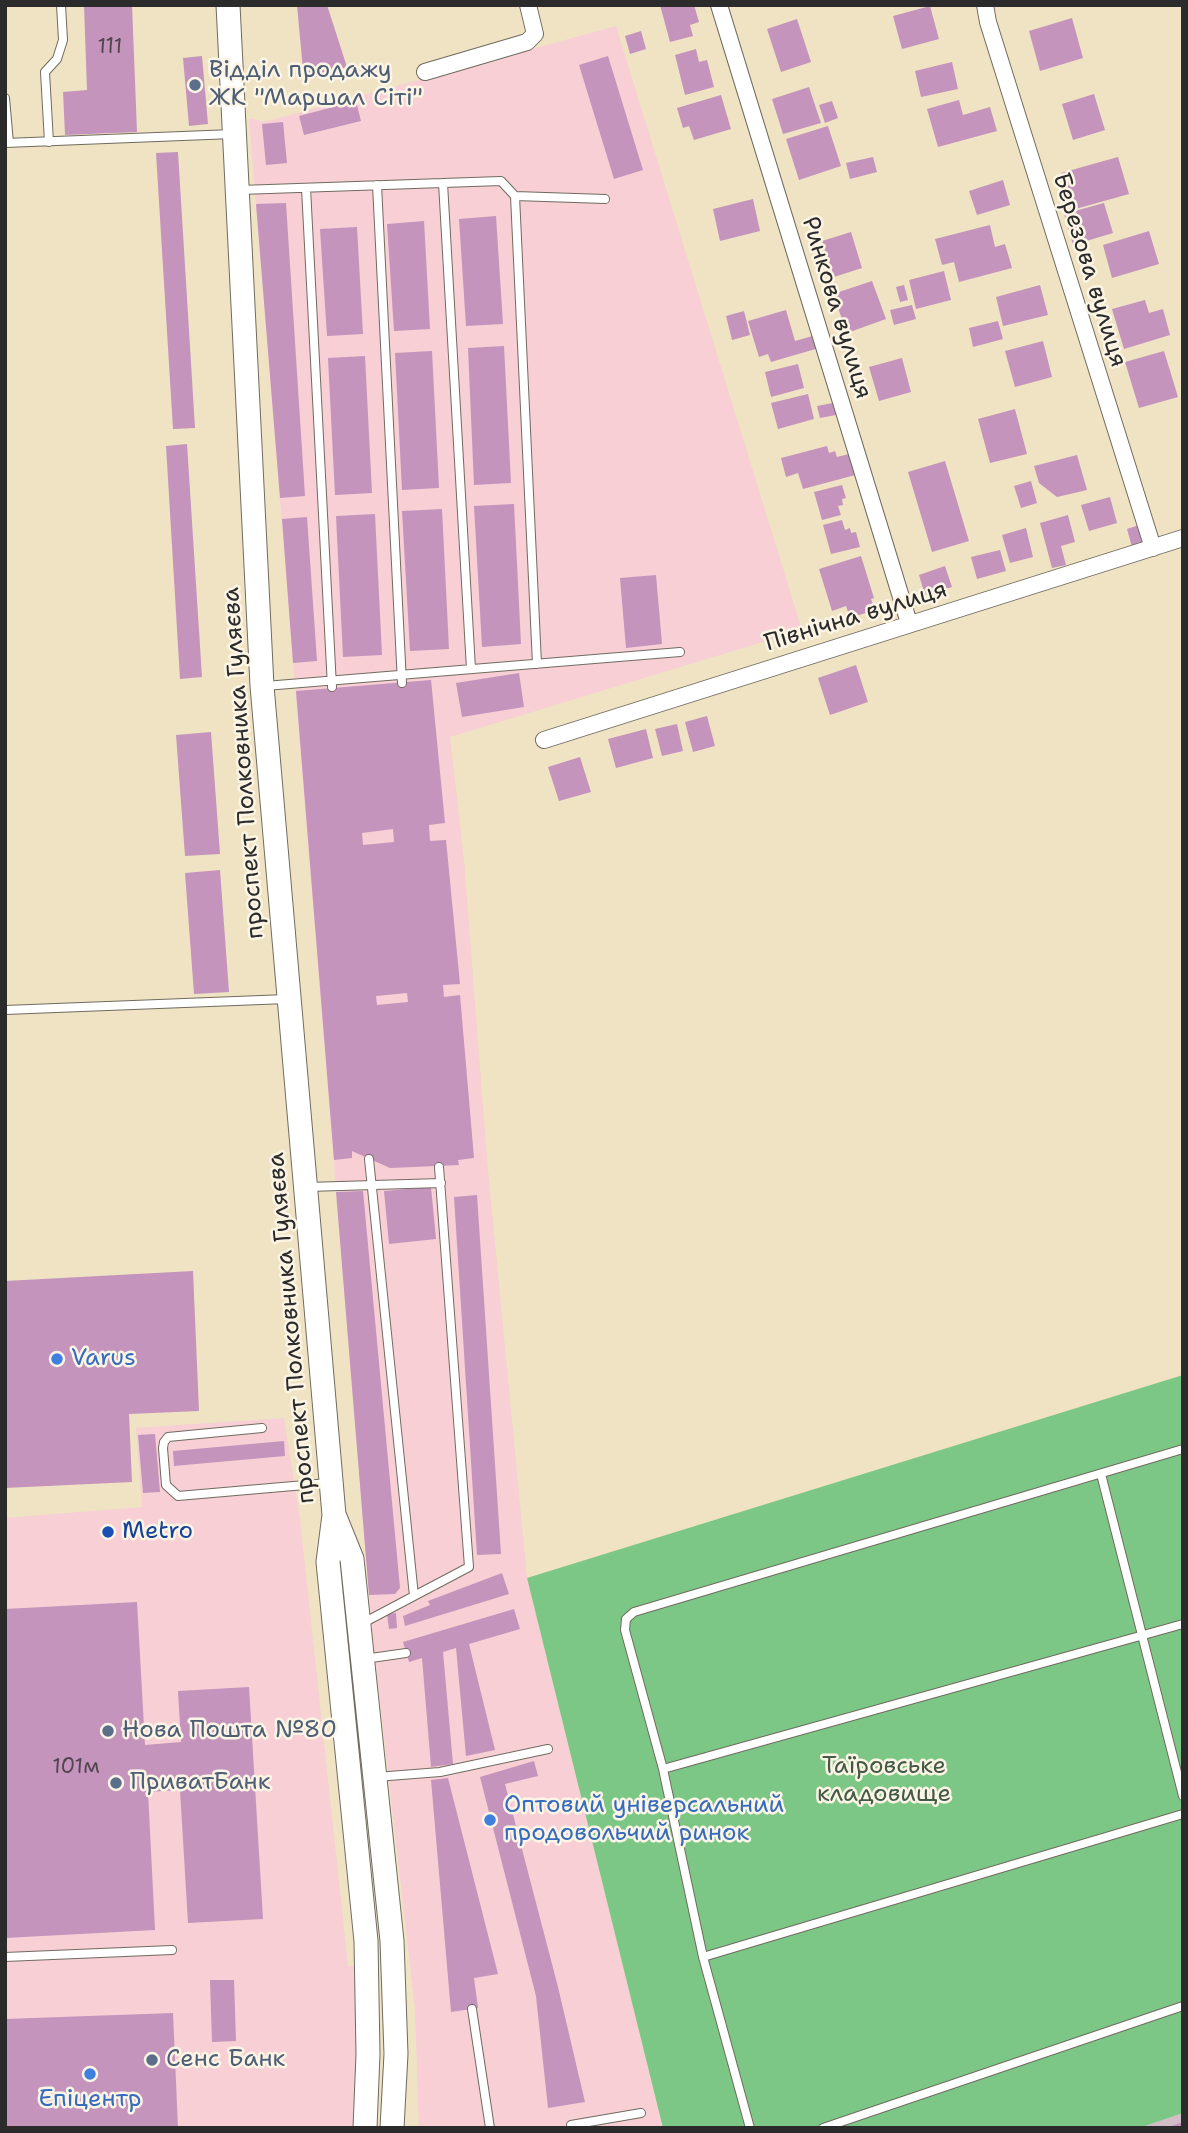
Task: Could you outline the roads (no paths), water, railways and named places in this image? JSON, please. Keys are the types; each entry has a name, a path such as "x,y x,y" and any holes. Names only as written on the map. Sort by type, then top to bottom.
{"main road":[{"name":"проспект Полковника Гуляєва","path":"228,5 262,686 334,1515 328,1562 366,1941 368,2054 365,2128"},
{"name":"проспект Полковника Гуляєва","path":"334,1515 352,1559 392,1941 396,2054 392,2128"}],"street":[{"path":"425,72 527,42 535,34 528,5"},
{"name":"Ринкова вулиця","path":"719,5 909,624"},
{"name":"Березова вулиця","path":"985,5 988,22 1153,548"},
{"name":"Північна вулиця","path":"544,740 1183,538"}],"lane":[{"path":"50,142 45,72 57,59 63,40 61,5"},
{"path":"5,98 7,143 234,134"},
{"path":"237,190 501,181 515,196 537,664"},
{"path":"443,183 471,669"},
{"path":"377,186 401,679"},
{"path":"306,188 332,684"},
{"path":"515,196 605,200"},
{"path":"262,686 401,679 471,669 680,652"},
{"path":"5,1010 290,999"},
{"path":"369,1159 414,1596"},
{"path":"360,1625 469,1567 439,1167"},
{"path":"306,1187 441,1183"},
{"path":"262,1428 168,1437 163,1448 166,1485 178,1496 331,1483"},
{"path":"750,2128 703,1956 663,1769 625,1630 626,1619 634,1612 1183,1449"},
{"path":"1101,1474 1183,1796"},
{"path":"663,1769 1183,1624"},
{"path":"363,1659 406,1653"},
{"path":"376,1777 441,1775 548,1749"},
{"path":"703,1956 1183,1814"},
{"path":"5,1957 172,1950"},
{"path":"823,2128 1183,2006"},
{"path":"472,2009 490,2128"},
{"path":"572,2128 571,2125 641,2113"}],"place":[{"name":"Відділ продажу ЖК \"Маршал Сіті\"","path":"195,85"},
{"name":"Varus","path":"57,1359"},
{"name":"Metro","path":"108,1532"},
{"name":"Нова Пошта №80","path":"108,1731"},
{"name":"ПриватБанк","path":"116,1783"},
{"name":"Оптовий універсальний продовольчий ринок","path":"490,1820"},
{"name":"Сенс Банк","path":"152,2060"},
{"name":"Епіцентр","path":"90,2074"}],"park label":[{"name":"Таїровське кладовище","path":"884,1781"}]}
